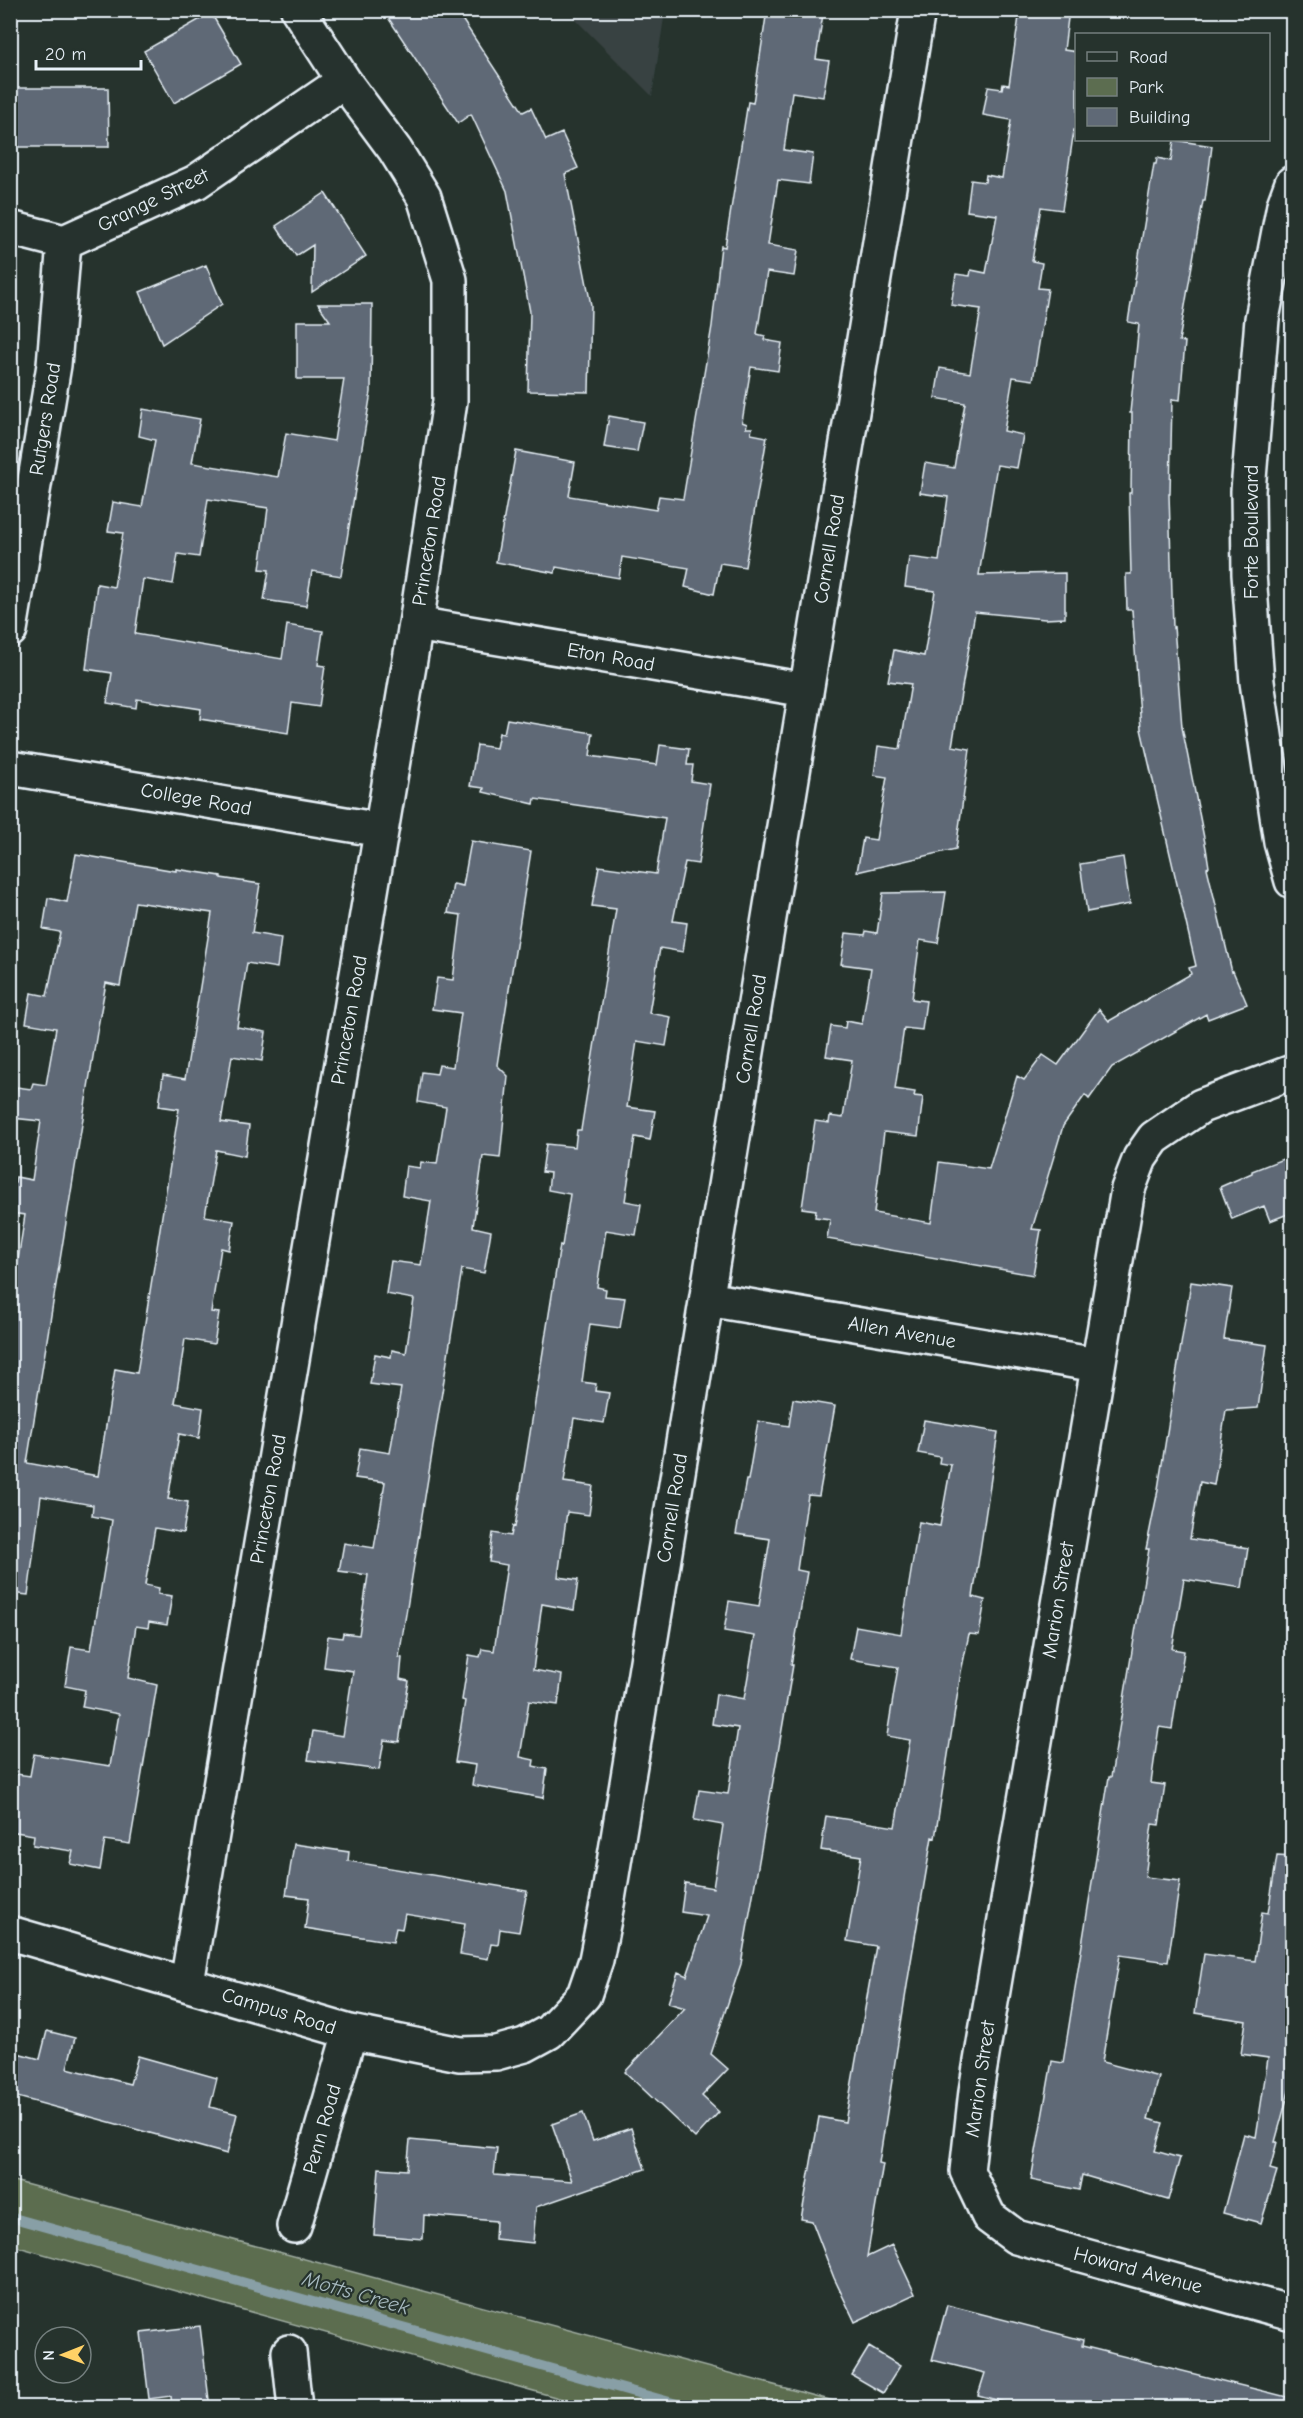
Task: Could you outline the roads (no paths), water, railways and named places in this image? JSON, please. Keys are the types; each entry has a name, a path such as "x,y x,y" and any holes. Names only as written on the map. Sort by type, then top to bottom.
{"street":[{"name":"Princeton Road","path":"187,1983 416,624 450,401 450,280 424,197 298,10"},
{"name":"Cornell Road","path":"549,2032 584,1995 596,1960 918,10"},
{"name":"Grange Street","path":"64,243 196,182 344,81"},
{"name":"Forte Boulevard","path":"1293,183 1284,205 1262,320 1248,491 1249,574 1257,682 1281,842 1293,881"},
{"path":"10,228 64,243"},
{"name":"Rutgers Road","path":"10,630 15,579 54,365 64,243"},
{"name":"Eton Road","path":"416,624 806,690"},
{"name":"College Road","path":"10,768 381,830"},
{"name":"Marion Street","path":"989,2217 967,2171 976,2091 1128,1190 1140,1158 1154,1138 1201,1106 1293,1072"},
{"name":"Allen Avenue","path":"706,1299 1097,1365"},
{"name":"Campus Road","path":"10,1933 350,2032 460,2054 495,2053 525,2045 549,2032"},
{"name":"Penn Road","path":"294,2226 350,2032"},
{"name":"Howard Avenue","path":"989,2217 1016,2237 1293,2313"},
{"path":"289,2352 295,2408"}],"waterway":[{"name":"Motts Creek","path":"10,2217 691,2408"}]}
